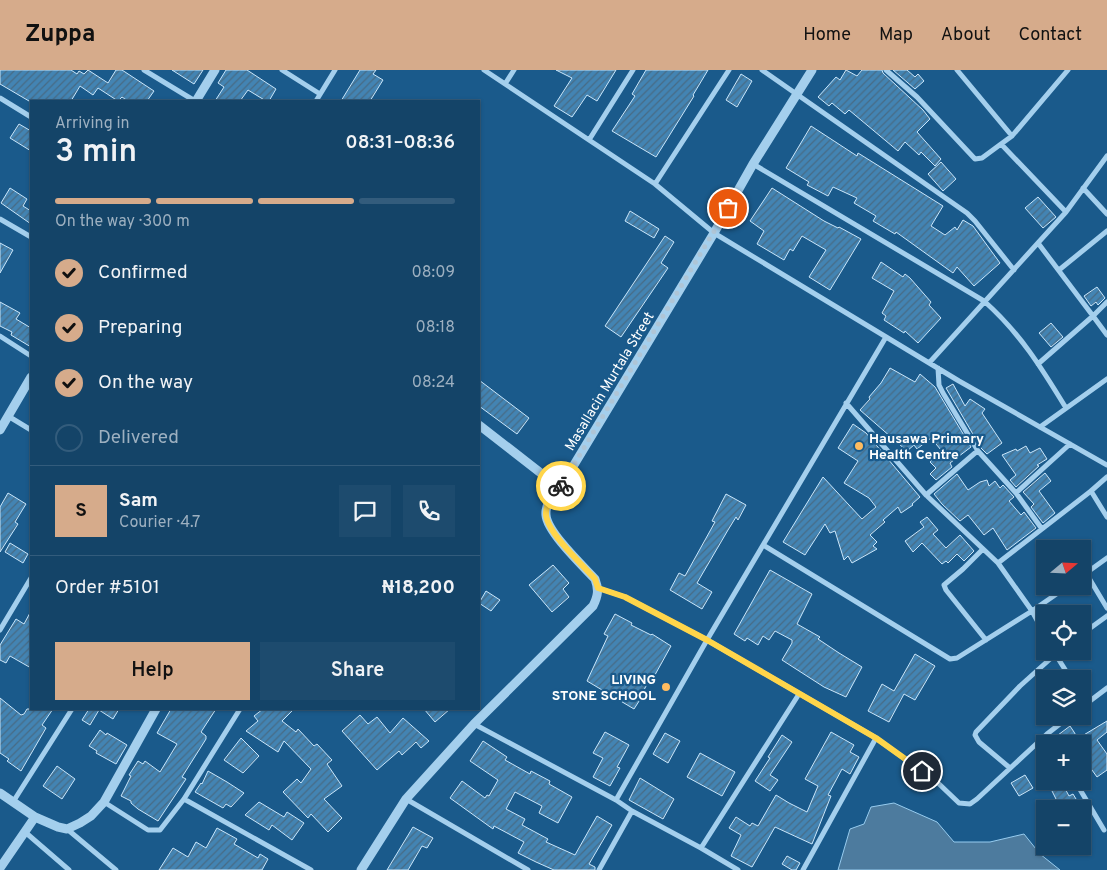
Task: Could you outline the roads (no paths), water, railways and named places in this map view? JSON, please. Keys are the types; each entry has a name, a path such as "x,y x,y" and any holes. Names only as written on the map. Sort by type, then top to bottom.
{"street":[{"path":"144,70 193,100"},
{"path":"196,100 215,70"},
{"path":"282,70 320,94"},
{"path":"317,100 335,70"},
{"path":"484,70 655,184 714,233 928,363 1107,465"},
{"path":"505,84 514,70"},
{"path":"589,140 633,70"},
{"path":"655,184 729,70"},
{"path":"762,70 967,213 1014,270"},
{"name":"Masallacin Murtala Street","path":"598,588 595,579 548,524 545,514 547,505 560,488 714,233 753,164 812,70"},
{"path":"886,70 923,103 975,159 982,158 1012,136 1068,70"},
{"path":"957,70 1012,136"},
{"path":"0,98 30,116"},
{"path":"1001,144 1066,212"},
{"path":"928,363 1066,212 1107,156"},
{"path":"753,164 984,301 1015,332 1066,408"},
{"path":"1083,188 1107,214"},
{"path":"0,219 30,235"},
{"path":"1059,270 1107,231"},
{"path":"1038,243 1107,335"},
{"path":"1038,364 1107,302"},
{"path":"0,336 30,355"},
{"path":"616,800 707,640 886,337"},
{"path":"938,368 939,385 943,394 978,451 1016,493 1042,529"},
{"path":"0,430 30,379"},
{"path":"1040,427 1107,379"},
{"path":"846,403 926,495 998,563 1036,618"},
{"path":"8,416 30,429"},
{"path":"480,426 560,488"},
{"path":"1016,493 1070,444"},
{"path":"926,495 978,451"},
{"path":"998,563 1092,492 1107,477"},
{"path":"1092,492 1107,517"},
{"path":"763,545 950,659 956,658 986,640 1055,595"},
{"path":"983,549 944,585 986,640"},
{"path":"1091,569 1107,558"},
{"path":"0,630 2,623 30,580"},
{"path":"1091,584 1107,608"},
{"path":"361,870 406,799 474,724 593,606 598,596 598,588 625,597 707,640 876,738 937,782 959,803 964,805 970,804 977,799 1058,725"},
{"path":"1091,628 1107,616"},
{"path":"1010,768 979,742 975,735 976,732 1048,660"},
{"path":"1091,701 1106,690"},
{"path":"701,848 798,694"},
{"path":"13,802 71,710"},
{"path":"67,829 91,816 104,802 155,710"},
{"path":"104,802 148,830 154,832 160,830 184,799 239,710"},
{"path":"474,724 616,800 632,811 738,870"},
{"path":"803,870 876,738"},
{"path":"1080,790 1104,830"},
{"path":"0,794 35,817 67,829 116,870"},
{"path":"184,799 311,870"},
{"path":"406,799 528,870"},
{"path":"599,870 632,811"},
{"path":"0,868 35,817"},
{"path":"25,832 69,870"}],"water":[{"path":"894,803 937,822 954,842 990,842 1024,834 1036,849 1036,855 1041,855 1060,870 838,870 850,829 864,824 871,807"}],"place":[{"name":"Hausawa Primary Health Centre","path":"859,446"},
{"name":"LIVING STONE SCHOOL","path":"666,687"}]}
